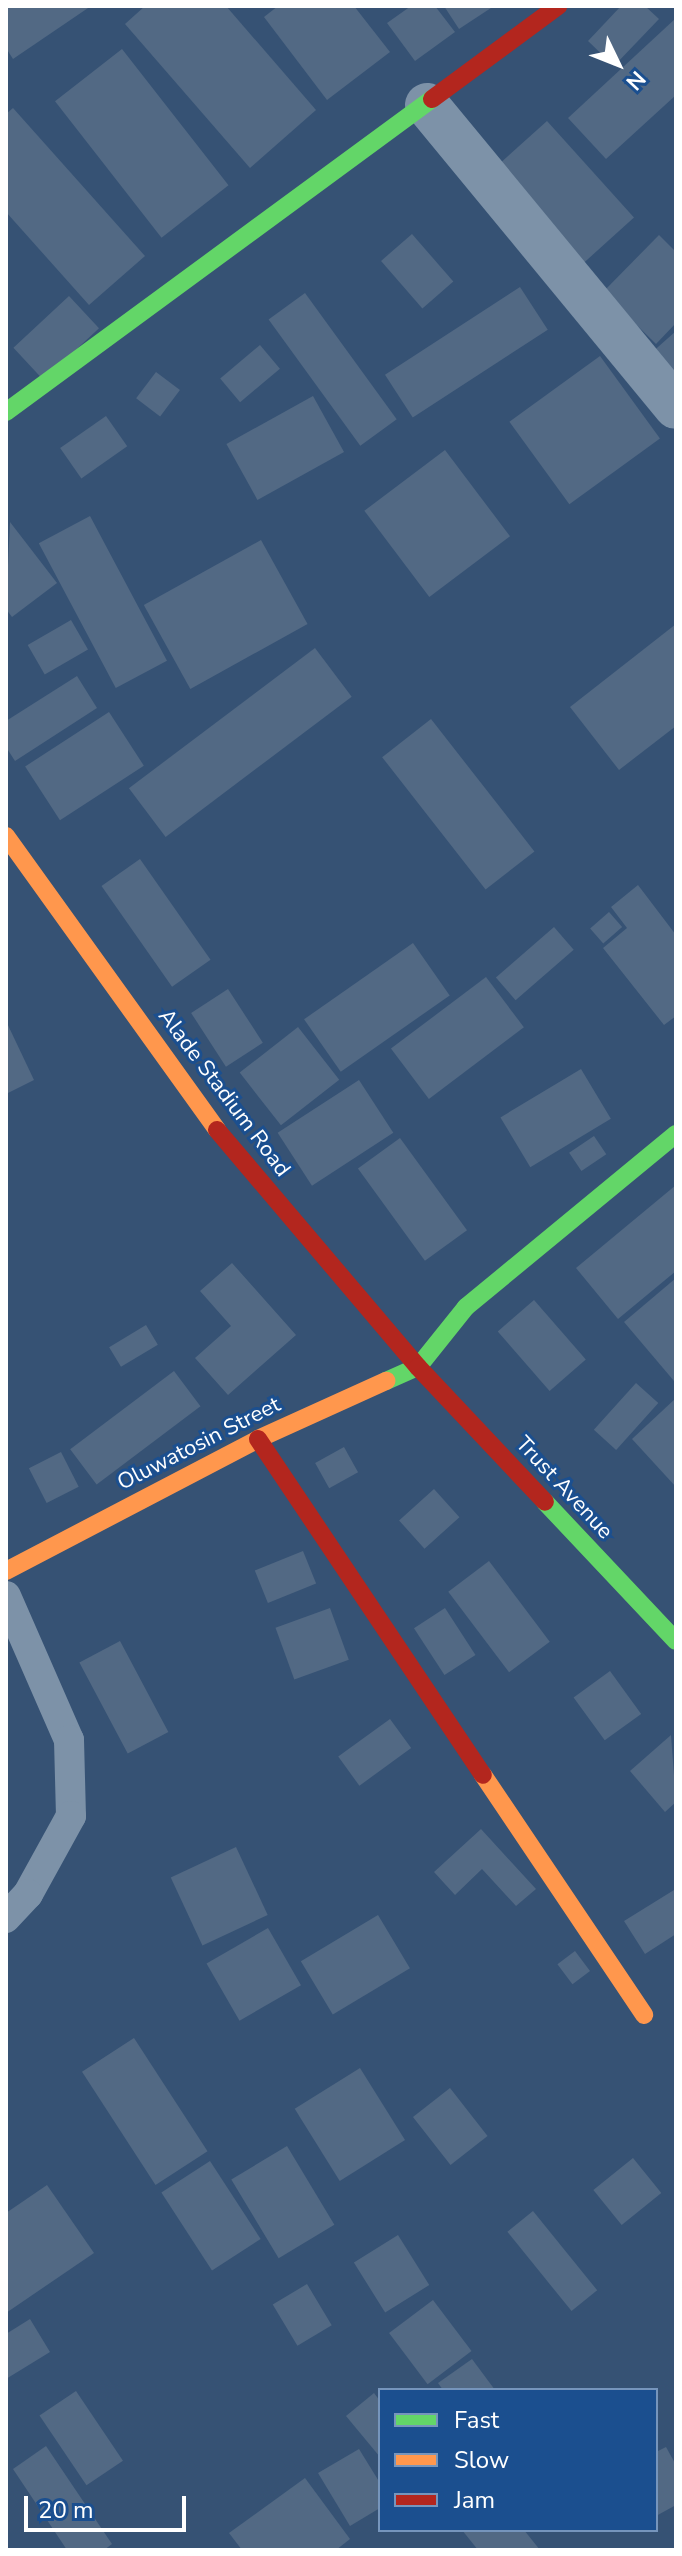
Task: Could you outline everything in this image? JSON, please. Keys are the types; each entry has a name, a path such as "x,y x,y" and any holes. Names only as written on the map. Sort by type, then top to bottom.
{"street":[{"path":"6,412 558,6"},
{"path":"427,105 676,407"},
{"name":"Alade Stadium Road","path":"6,836 236,1156 418,1367"},
{"path":"418,1367 466,1307 676,1134"},
{"name":"Oluwatosin Street","path":"6,1571 258,1439 418,1367"},
{"name":"Trust Avenue","path":"418,1367 676,1641"},
{"path":"258,1439 644,2015"}],"lane":[{"path":"6,1596 69,1740 71,1816 28,1894 6,1918"}],"building":[{"path":"6,6 91,6 13,59 6,48"},
{"path":"145,6 226,6 316,110 250,168 125,24"},
{"path":"278,6 354,6 390,52 327,100 264,17"},
{"path":"411,6 435,6 455,32 415,61 387,23"},
{"path":"444,6 494,6 459,29"},
{"path":"621,6 645,6 659,19 614,66 588,41"},
{"path":"676,18 676,95 606,159 568,118"},
{"path":"122,49 229,185 162,238 55,101"},
{"path":"13,108 145,256 89,305 6,212 6,114"},
{"path":"547,121 634,218 580,266 493,170"},
{"path":"412,234 453,282 422,308 381,261"},
{"path":"659,235 676,252 676,323 656,344 603,292"},
{"path":"520,287 548,330 413,417 385,375"},
{"path":"305,293 397,419 360,446 269,319"},
{"path":"69,296 99,328 43,380 13,348"},
{"path":"676,331 676,386 649,355"},
{"path":"260,345 280,369 240,402 220,378"},
{"path":"600,356 660,439 569,504 509,422"},
{"path":"156,372 180,390 160,416 136,398"},
{"path":"313,396 344,452 257,500 226,444"},
{"path":"106,416 127,446 81,478 60,448"},
{"path":"445,450 510,536 429,597 364,511"},
{"path":"90,516 167,661 116,688 39,543"},
{"path":"10,522 57,583 12,617 6,609"},
{"path":"261,540 308,624 190,689 144,605"},
{"path":"71,620 88,649 45,674 28,645"},
{"path":"676,624 676,726 619,770 570,707"},
{"path":"315,648 352,697 166,837 129,788"},
{"path":"77,676 97,708 15,761 6,747 6,721"},
{"path":"109,712 144,766 60,820 25,766"},
{"path":"431,719 534,851 486,890 382,757"},
{"path":"140,859 211,960 172,987 101,886"},
{"path":"638,885 676,935 676,1016 664,1025 603,948 627,928 611,907"},
{"path":"609,912 622,927 603,943 590,928"},
{"path":"554,927 574,950 516,1000 496,978"},
{"path":"413,943 450,995 341,1072 304,1019"},
{"path":"486,977 524,1027 429,1099 391,1049"},
{"path":"228,989 263,1043 226,1067 191,1013"},
{"path":"6,1021 34,1080 6,1094"},
{"path":"298,1027 339,1080 281,1125 240,1073"},
{"path":"581,1069 611,1119 530,1167 500,1117"},
{"path":"359,1080 393,1133 312,1186 278,1133"},
{"path":"594,1136 606,1154 581,1171 569,1153"},
{"path":"400,1138 467,1230 425,1261 358,1169"},
{"path":"676,1185 676,1271 618,1319 576,1268"},
{"path":"232,1263 296,1335 228,1395 195,1358 231,1326 200,1291"},
{"path":"676,1278 676,1379 674,1381 624,1322"},
{"path":"534,1300 586,1360 550,1391 498,1331"},
{"path":"146,1325 158,1345 121,1367 109,1347"},
{"path":"174,1371 200,1406 97,1484 70,1449"},
{"path":"636,1383 658,1403 616,1450 594,1430"},
{"path":"676,1398 676,1487 632,1439"},
{"path":"344,1447 358,1472 329,1488 315,1463"},
{"path":"61,1452 79,1487 47,1503 29,1468"},
{"path":"434,1489 459,1517 424,1549 399,1520"},
{"path":"303,1551 316,1583 268,1603 255,1570"},
{"path":"489,1561 550,1642 509,1672 448,1592"},
{"path":"330,1608 349,1660 294,1680 275,1628"},
{"path":"445,1608 475,1655 444,1675 414,1628"},
{"path":"120,1641 168,1732 128,1754 79,1663"},
{"path":"610,1671 641,1714 605,1740 574,1697"},
{"path":"390,1719 411,1748 359,1786 338,1757"},
{"path":"671,1735 676,1802 665,1812 630,1771"},
{"path":"481,1829 536,1889 516,1906 482,1869 455,1895 434,1872"},
{"path":"236,1847 268,1915 202,1945 171,1877"},
{"path":"674,1890 676,1934 645,1954 624,1921"},
{"path":"378,1915 410,1968 333,2014 301,1961"},
{"path":"268,1928 301,1985 240,2021 207,1964"},
{"path":"575,1951 590,1971 572,1984 557,1964"},
{"path":"134,2038 208,2151 156,2185 82,2072"},
{"path":"360,2068 405,2140 340,2181 295,2109"},
{"path":"450,2088 488,2136 451,2165 413,2117"},
{"path":"287,2146 334,2225 279,2258 231,2179"},
{"path":"633,2158 661,2193 622,2225 593,2190"},
{"path":"210,2161 261,2239 212,2271 161,2193"},
{"path":"47,2185 94,2253 6,2313 6,2213"},
{"path":"533,2211 597,2290 572,2311 507,2232"},
{"path":"398,2235 429,2285 385,2313 354,2263"},
{"path":"307,2284 332,2325 297,2346 273,2305"},
{"path":"433,2300 472,2351 428,2384 389,2333"},
{"path":"30,2319 50,2352 6,2379 6,2334"},
{"path":"472,2359 494,2388 442,2388 438,2383"},
{"path":"76,2391 123,2461 86,2485 40,2416"},
{"path":"374,2393 378,2398 378,2455 346,2416"},
{"path":"46,2446 112,2544 104,2550 67,2550 13,2469"},
{"path":"666,2447 676,2465 676,2505 658,2515 658,2451"},
{"path":"359,2449 378,2480 378,2509 350,2526 318,2473"},
{"path":"305,2478 350,2539 336,2550 242,2550 229,2533"},
{"path":"464,2532 526,2532 540,2550 478,2550"}],"traffic: fast":[{"path":"6,412 432,99"},
{"path":"386,1381 418,1367 466,1307 676,1134"},
{"path":"545,1502 676,1641"}],"traffic: slow":[{"path":"6,836 217,1130"},
{"path":"6,1571 258,1439 386,1381"},
{"path":"483,1775 644,2015"}],"traffic: jam":[{"path":"432,99 558,6"},
{"path":"217,1130 418,1367 545,1502"},
{"path":"258,1439 483,1775"}]}
